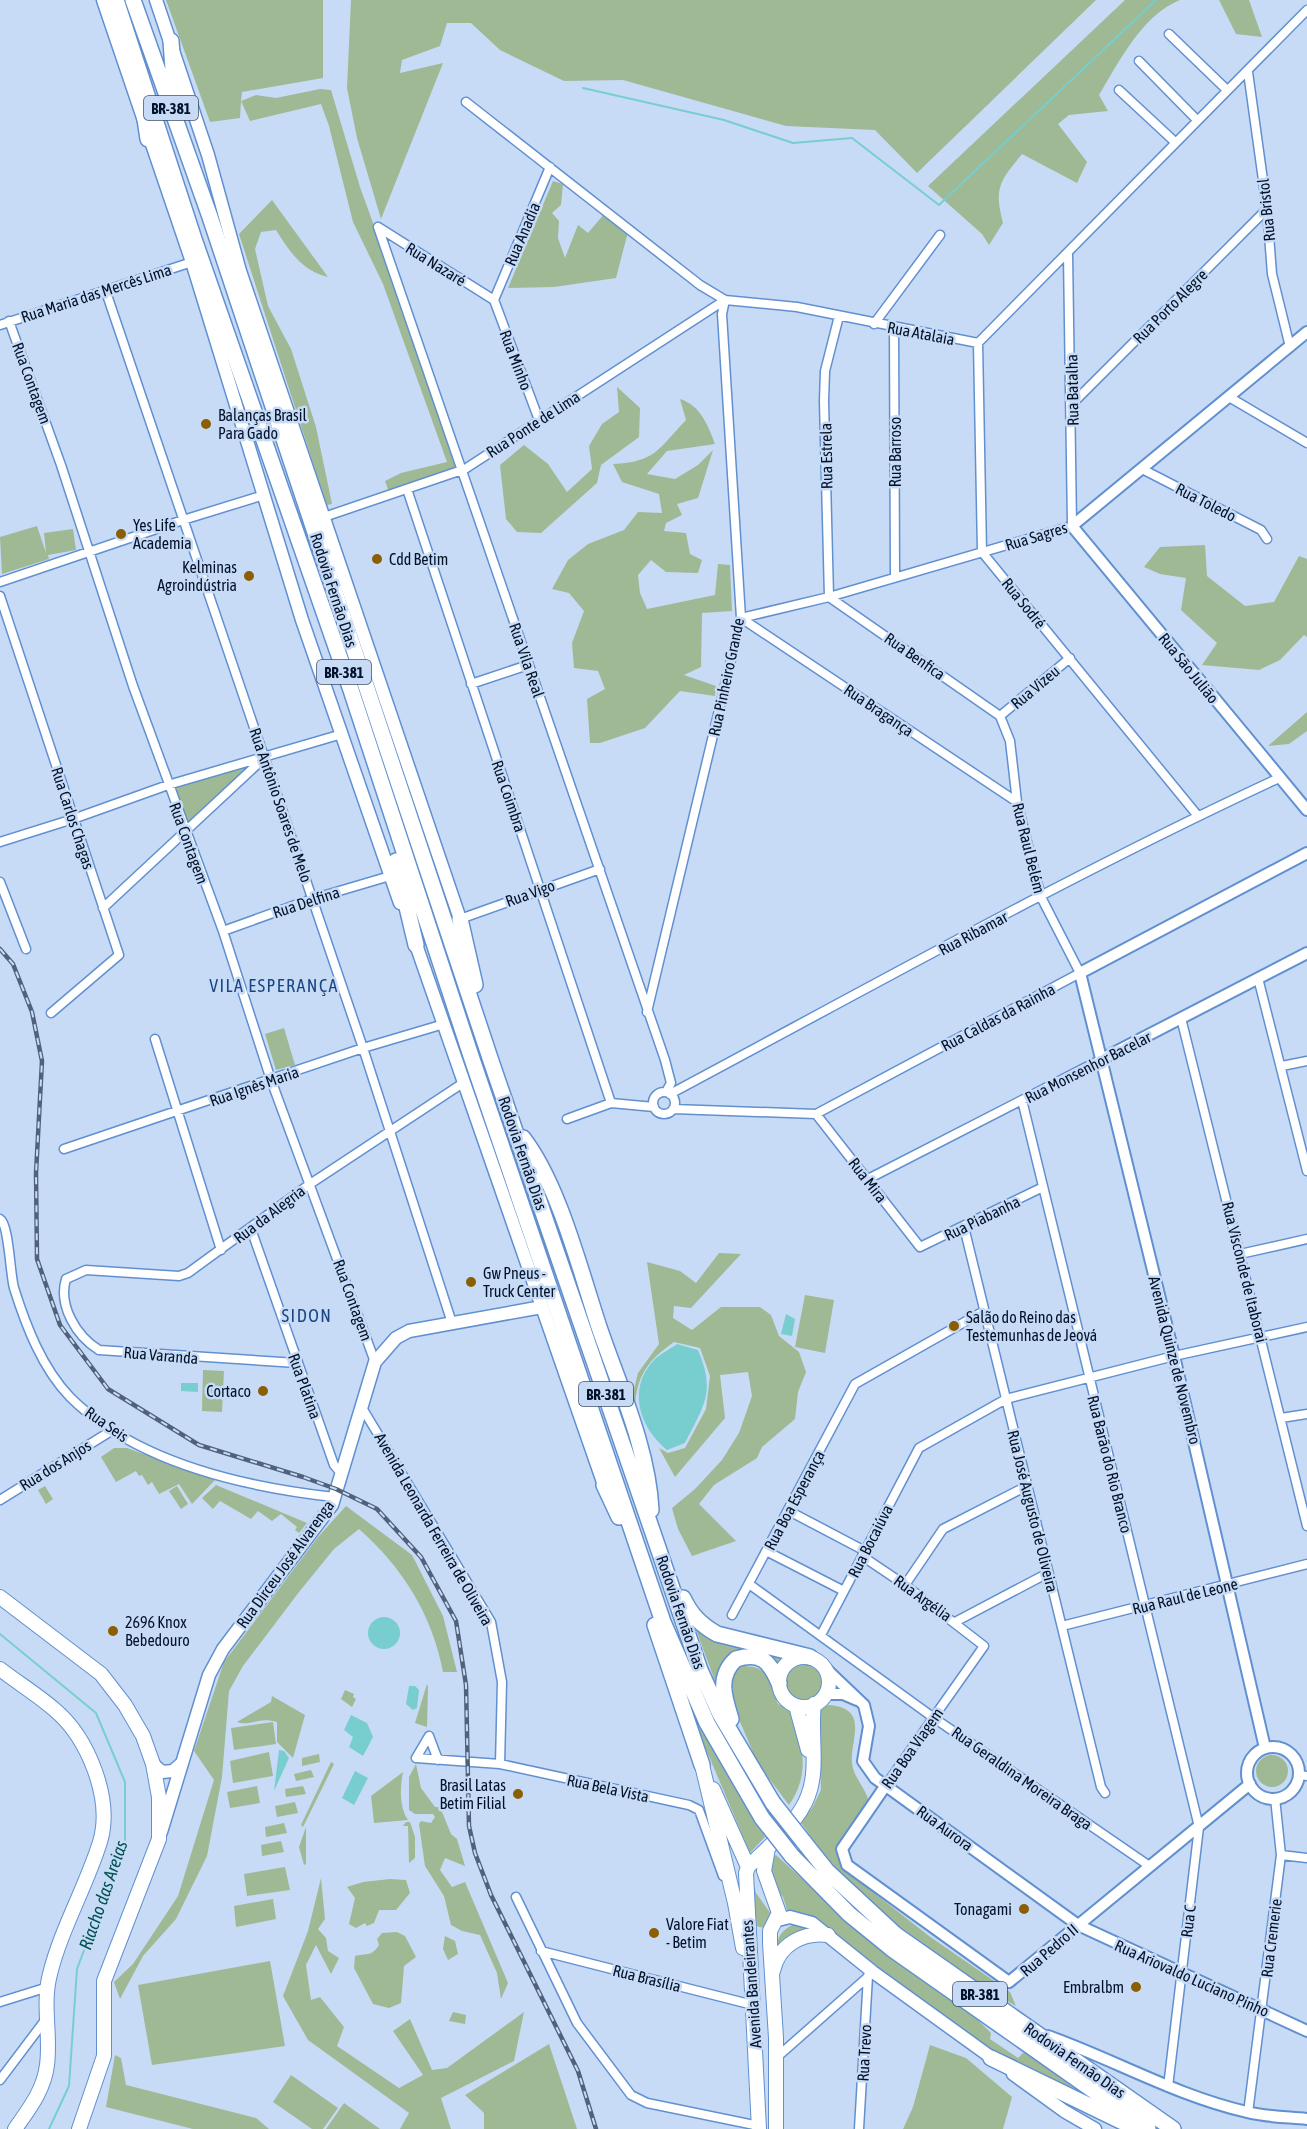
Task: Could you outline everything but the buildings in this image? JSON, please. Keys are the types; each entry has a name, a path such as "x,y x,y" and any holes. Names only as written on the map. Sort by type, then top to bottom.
{"highway":[{"name":"Rodovia Fernão Dias","path":"116,0 237,363 351,690 467,1045 663,1622 707,1723 762,1818 792,1856 849,1914 892,1949 1148,2129"},
{"name":"Rodovia Fernão Dias","path":"133,0 211,220 514,1128 536,1155 546,1176 585,1286 642,1454 650,1489 651,1528 700,1670 720,1714 773,1803 803,1841 827,1871 896,1935 1173,2129"},
{"path":"171,41 174,83 211,220"},
{"path":"134,55 148,139"},
{"path":"351,690 356,723 394,854 416,945"},
{"name":"BR-381","path":"460,919 491,1061"},
{"name":"BR-381","path":"604,1485 623,1524 637,1544"},
{"path":"660,1552 690,1611 704,1626 717,1634 816,1661"},
{"path":"643,1561 656,1629 702,1765"},
{"name":"BR-381","path":"741,1751 727,1708 724,1674 736,1659 754,1655 763,1657 771,1664 779,1683"},
{"name":"BR-381","path":"991,2058 1136,2129"}],"main road":[{"name":"Rodovia Fernão Dias","path":"103,0 148,139 192,262 302,620 604,1485"},
{"name":"Rodovia Fernão Dias","path":"156,0 208,155 240,271 460,919"},
{"name":"Rua Dirceu José Alvarenga","path":"159,1839 209,1675 224,1649 332,1504 360,1404 375,1362 396,1338 409,1330 543,1307"},
{"path":"0,1596 101,1674 125,1705 143,1736 153,1764 159,1797 159,1839 104,1982 104,2056 79,2129"},
{"path":"796,1706 814,1704 826,1694 828,1679 816,1661 802,1656 788,1662 782,1668 779,1683 784,1697 796,1706 812,1770"},
{"path":"0,1669 56,1711 74,1732 97,1779 102,1806 100,1840 50,1975 46,2019 47,2065 42,2085 39,2095 15,2129"},
{"path":"702,1765 748,1866 768,1848 800,1810 808,1795 812,1770 814,1704"},
{"path":"153,1764 162,1772 173,1771 182,1763"},
{"path":"702,1765 735,1903 753,2005 774,2013"},
{"name":"Avenida Bandeirantes","path":"768,1848 764,1871 778,1904 774,1925 772,1976 776,2058 776,2129"},
{"name":"Avenida Bandeirantes","path":"748,1866 745,1887 759,2128"},
{"name":"BR-381","path":"774,1925 800,1918 828,1935 870,1974 1064,2111 1095,2129"},
{"path":"749,1928 760,1934 774,1925"},
{"path":"772,1976 778,1957 791,1942 809,1935 828,1935"}],"street":[{"name":"Rua Atalaia","path":"466,102 700,285 725,300 797,307 978,343 1307,10"},
{"path":"1169,34 1227,90"},
{"path":"1139,60 1197,120"},
{"name":"Rua Bristol","path":"1248,72 1267,209 1272,274 1290,347"},
{"path":"1119,90 1175,142"},
{"name":"Rua Anadia","path":"494,300 550,167"},
{"name":"Rua Porto Alegre","path":"1072,404 1267,209"},
{"name":"Rua Nazaré","path":"378,227 494,300"},
{"name":"Rua Vila Real","path":"378,227 600,869 669,1078 668,1093"},
{"path":"874,324 940,235"},
{"name":"Rua Batalha","path":"1068,254 1072,526"},
{"name":"Rua Maria das Mercês Lima","path":"0,325 192,262"},
{"name":"Rua Antônio Soares de Melo","path":"105,289 363,1048 452,1323"},
{"name":"Rua Minho","path":"494,300 538,420"},
{"name":"Rua Ponte de Lima","path":"324,517 462,470 725,300"},
{"name":"Rua Pinheiro Grande","path":"647,1012 741,618 722,314 725,300"},
{"name":"Rua Estrela","path":"829,597 825,371 839,316"},
{"name":"Rua Contagem","path":"9,321 90,551 168,785 223,931 271,1080 375,1362"},
{"name":"Rua Barroso","path":"894,327 895,577"},
{"name":"Rua Sagres","path":"741,618 829,597 1072,526 1307,332"},
{"path":"978,343 982,552"},
{"path":"1229,397 1307,443"},
{"name":"Rua Toledo","path":"1142,469 1261,530 1268,538"},
{"name":"Rua Coimbra","path":"407,489 611,1103"},
{"path":"0,582 264,495"},
{"name":"Rua São Julião","path":"1072,526 1307,810"},
{"name":"Rua Sodré","path":"982,552 1198,816"},
{"name":"Rua Carlos Chagas","path":"0,596 119,955 51,1013"},
{"name":"Rua Benfica","path":"829,597 1000,716"},
{"name":"Rua Bragança","path":"741,618 1017,802"},
{"name":"Rua Vizeu","path":"1000,716 1070,658"},
{"path":"471,684 528,665"},
{"name":"Rua Raul Belém","path":"1000,716 1010,741 1017,802 1041,897 1080,973"},
{"path":"0,842 168,785 342,734"},
{"path":"103,908 265,757"},
{"name":"Rua Ribamar","path":"668,1093 1198,816 1280,778"},
{"name":"Rua Caldas da Rainha","path":"816,1114 1307,853"},
{"name":"Rua Vigo","path":"460,919 540,888 600,869"},
{"name":"Rua Delfina","path":"223,931 312,899 390,876"},
{"path":"0,882 26,949"},
{"name":"Rua Monsenhor Bacelar","path":"868,1179 1307,953"},
{"name":"Avenida Quinze de Novembro","path":"1080,973 1229,1585 1265,1748"},
{"path":"1258,978 1305,1151 1307,1171"},
{"name":"Rua Visconde de Itaborai","path":"1181,1018 1304,1504 1307,1526"},
{"name":"Rua Ignês Maria","path":"64,1149 177,1113 363,1048 444,1024"},
{"path":"155,1039 220,1250"},
{"path":"1282,1066 1307,1061"},
{"name":"Rua da Alegria","path":"63,1288 66,1278 86,1270 179,1276 188,1273 310,1184 390,1129 463,1083"},
{"path":"567,1119 611,1103 654,1107 665,1114 673,1108 675,1102 668,1093 656,1095 654,1107"},
{"name":"Rua Barão do Rio Branco","path":"1022,1100 1199,1827"},
{"path":"673,1108 816,1114"},
{"name":"Rua Mira","path":"816,1114 920,1247"},
{"name":"Rua Piabanha","path":"920,1247 1043,1187"},
{"name":"Rua Seis","path":"0,1219 6,1227 12,1283 26,1325 44,1361 69,1396 111,1431 149,1451 248,1484 334,1497"},
{"name":"Rua José Augusto de Oliveira","path":"964,1227 1101,1787 1105,1793"},
{"name":"Rua Platina","path":"251,1229 334,1465 341,1473"},
{"path":"1240,1254 1307,1239"},
{"name":"Rua Varanda","path":"63,1288 70,1317 88,1344 99,1350 297,1363"},
{"name":"Rua Boa Esperança","path":"732,1615 855,1384 984,1311"},
{"path":"1006,1400 1174,1356 1307,1327"},
{"name":"Rua Bocaiúva","path":"821,1635 919,1448 1006,1400"},
{"name":"Avenida Leonarda Ferreira de Oliveira","path":"360,1404 491,1622 502,1682 500,1764"},
{"path":"1281,1418 1307,1414"},
{"name":"Rua dos Anjos","path":"0,1500 111,1431"},
{"path":"906,1585 942,1529 1027,1486"},
{"name":"Rua Argélia","path":"789,1511 864,1553 982,1642"},
{"path":"766,1551 844,1591"},
{"name":"Rua Raul de Leone","path":"1062,1626 1307,1564"},
{"path":"955,1622 1048,1573"},
{"name":"Rua Geraldina Moreira Braga","path":"749,1584 934,1718 1148,1865"},
{"name":"Rua Boa Viagem","path":"843,1857 842,1849 982,1651 982,1642"},
{"path":"816,1661 864,1704"},
{"path":"826,1694 848,1696 864,1704"},
{"name":"Rua Aurora","path":"864,1704 869,1726 863,1761 867,1769 1078,1925"},
{"name":"Rua Bela Vista","path":"438,1760 429,1736 416,1758 438,1760 500,1764 689,1805 699,1810 735,1903"},
{"path":"1274,1747 1289,1752 1303,1776 1291,1791 1275,1798 1260,1795 1250,1784 1248,1767 1251,1759 1265,1748 1274,1747"},
{"name":"Rua Pedro II","path":"843,1857 847,1865 867,1882 1005,1981 1013,1981 1148,1865 1199,1827 1250,1784"},
{"name":"Rua Cremerie","path":"1248,2113 1263,2010 1281,1855 1275,1798"},
{"name":"Rua C","path":"1168,2087 1199,1827"},
{"path":"1281,1855 1307,1858"},
{"path":"516,1897 577,2023 632,2095 647,2103 759,2128"},
{"name":"Rua Ariovaldo Luciano Pinho","path":"1078,1925 1182,1971 1307,2031"},
{"name":"Rua Brasília","path":"541,1951 753,2005"},
{"path":"776,2058 870,1974"},
{"name":"Rua Trevo","path":"859,2129 870,1974"},
{"path":"0,2002 48,1987"},
{"path":"0,2080 46,2019"},
{"path":"1034,2031 1096,2053 1168,2087 1248,2113 1307,2119"}],"shaded area":[{"path":"166,0 323,0 323,78 242,92 240,118 210,122"},
{"path":"351,0 1096,0 917,173 875,130 786,126 623,80 564,81 500,50 471,23 447,23 440,46 402,60 400,73 443,63 381,219 357,138 347,88"},
{"path":"1125,0 1180,0 1166,7 1154,17 1123,54 1099,95 1108,111 1069,115 1058,124 1087,162 1077,183 1022,154 1008,172 1001,186 999,201 1003,223 989,245 982,234 928,186"},
{"path":"1219,0 1249,0 1262,37 1236,34"},
{"path":"320,89 331,90 360,187 461,467 389,492 385,481 401,473 447,462 383,284 353,222 329,126 321,104 250,121 241,101 256,95 276,98"},
{"path":"553,181 563,184 561,205 552,213 559,221 558,238 565,258 578,225 588,233 605,213 628,232 616,278 554,287 508,288"},
{"path":"272,200 328,277 303,265 291,253 276,230 261,232 255,249 268,306 291,349 316,427 332,504 327,505 239,234"},
{"path":"617,387 640,408 639,437 601,465 597,483 541,533 517,532 506,519 500,465 524,445 548,464 567,492 592,469 589,446 602,424 619,412"},
{"path":"680,399 698,411 715,444 667,451 647,474 675,479 698,465 713,450 698,498 677,504 682,515 666,523 664,531 686,533 690,554 702,560 698,573 666,572 651,560 638,575 640,593 647,609 715,595 718,564 730,565 732,611 702,613 701,667 684,675 716,686 715,696 680,691 645,728 600,743 590,743 587,699 605,689 598,671 574,668 572,643 584,611 569,593 552,589 568,560 588,544 624,530 638,512 662,513 659,494 622,482 613,464 648,457 662,446 686,420"},
{"path":"37,526 46,553 44,533 73,529 76,550 48,555 49,559 2,574 0,537"},
{"path":"1205,545 1207,576 1245,606 1274,602 1299,556 1307,559 1307,637 1304,635 1280,660 1259,670 1202,665 1217,643 1181,610 1186,578 1160,574 1144,567 1160,547"},
{"path":"1307,712 1307,731 1289,744 1268,746"},
{"path":"256,762 185,829 172,787"},
{"path":"284,1028 295,1065 276,1070 265,1034"},
{"path":"719,1253 741,1254 691,1308 674,1306 673,1318 692,1330 721,1307 760,1307 771,1315 779,1336 799,1352 806,1372 798,1392 795,1419 762,1447 757,1458 714,1485 699,1504 736,1541 692,1556 678,1529 672,1508 695,1489 722,1460 739,1433 752,1396 748,1372 720,1375 725,1418 675,1477 659,1448 668,1453 685,1448 706,1409 710,1376 700,1348 674,1342 665,1348 651,1362 641,1377 635,1407 631,1401 638,1373 659,1344 647,1262 680,1271 696,1283"},
{"path":"805,1295 834,1300 825,1353 795,1347"},
{"path":"786,1314 795,1319 792,1336 781,1334"},
{"path":"677,1344 698,1350 707,1388 702,1408 685,1443 667,1450 657,1441 643,1419 639,1395 646,1371 654,1360"},
{"path":"203,1370 224,1371 222,1412 202,1411"},
{"path":"181,1383 198,1383 198,1392 181,1391"},
{"path":"114,1448 127,1448 215,1480 192,1504 179,1484 159,1494 152,1482 148,1485 142,1475 139,1476 136,1471 116,1482 101,1457"},
{"path":"216,1485 307,1523 299,1533 295,1530 297,1527 281,1514 272,1521 258,1511 251,1519 220,1501 213,1509 202,1498"},
{"path":"45,1486 53,1499 46,1504 38,1490"},
{"path":"177,1486 188,1504 181,1509 169,1491"},
{"path":"346,1506 412,1555 443,1616 457,1672 443,1672 423,1611 402,1576 375,1544 359,1529 334,1549 243,1666 229,1691 222,1777 207,1856 176,1919 143,1956 120,1999 114,1982 133,1964 178,1896 214,1780 194,1751 224,1662 318,1537"},
{"path":"384,1617 395,1622 400,1633 395,1644 384,1649 373,1644 368,1633 373,1622"},
{"path":"694,1624 787,1653 777,1664 747,1651 719,1692"},
{"path":"804,1665 817,1670 822,1683 817,1696 804,1701 791,1696 786,1683 791,1670"},
{"path":"675,1666 727,1775 765,1837 750,1853 689,1709"},
{"path":"741,1666 758,1668 763,1671 770,1681 778,1704 793,1711 803,1760 800,1782 789,1805 758,1764 738,1717 728,1687 732,1674"},
{"path":"427,1684 428,1687 427,1727 415,1723"},
{"path":"409,1686 415,1686 419,1690 417,1708 413,1710 406,1704"},
{"path":"345,1690 354,1694 353,1697 356,1699 352,1707 341,1699"},
{"path":"272,1696 305,1715 293,1758 277,1742 277,1722 265,1720 237,1722 271,1702"},
{"path":"828,1705 842,1708 850,1713 854,1720 853,1768 869,1802 838,1851 846,1871 929,1936 1010,1992 1016,2006 956,1970 897,1926 844,1877 800,1821 812,1808 821,1790 818,1712"},
{"path":"351,1715 367,1723 373,1737 363,1756 349,1747 353,1737 344,1730"},
{"path":"273,1722 276,1744 234,1750 231,1728"},
{"path":"279,1750 284,1751 289,1758 274,1791"},
{"path":"269,1752 273,1776 233,1783 230,1761"},
{"path":"319,1754 320,1762 302,1766 302,1758"},
{"path":"1272,1755 1283,1760 1288,1771 1283,1782 1272,1787 1261,1782 1256,1771 1261,1760"},
{"path":"331,1762 334,1764 303,1827 301,1825"},
{"path":"416,1764 421,1788 435,1807 440,1807 451,1834 457,1839 465,1866 445,1858 440,1870 452,1887 465,1882 508,1983 501,1999 497,1973 480,1935 462,1931 451,1925 444,1896 425,1866 419,1824 421,1821 431,1823 435,1817 433,1814 415,1814 409,1810 409,1777"},
{"path":"311,1770 314,1777 296,1781 294,1774"},
{"path":"355,1771 368,1778 354,1805 342,1798"},
{"path":"403,1772 401,1797 408,1820 374,1823 371,1796"},
{"path":"257,1786 260,1803 230,1808 227,1792"},
{"path":"303,1786 306,1794 286,1797 285,1789"},
{"path":"295,1802 298,1813 277,1817 275,1806"},
{"path":"406,1822 410,1822 415,1837 415,1858 409,1863 408,1826 403,1826"},
{"path":"284,1823 287,1833 266,1837 265,1827"},
{"path":"306,1827 306,1864 304,1865 299,1847"},
{"path":"281,1841 284,1852 262,1856 261,1845"},
{"path":"776,1855 862,1933 973,2015 991,2033 990,2039 1018,2058 1024,2052 1096,2104 990,2051 894,1981 818,1920 788,1913 783,1897 770,1881 771,1858"},
{"path":"285,1867 290,1890 247,1896 244,1874"},
{"path":"752,1877 756,1893 771,1914 764,1928 756,1926"},
{"path":"321,1878 325,1919 318,1929 326,1938 328,1951 339,1958 331,1974 316,1945 306,1965 311,2000 320,1997 344,2027 337,2046 399,2088 423,2075 393,2031 410,2019 432,2070 447,2068 524,2012 514,2061 441,2098 451,2129 400,2129 409,2113 308,2040 283,1996 308,1931"},
{"path":"406,1880 410,1893 396,1910 379,1910 374,1923 367,1926 365,1923 356,1928 349,1924 355,1898 347,1887 363,1882"},
{"path":"273,1899 276,1919 236,1927 234,1906"},
{"path":"796,1923 807,1929 777,1949 778,1939 782,1933"},
{"path":"397,1932 405,1936 416,1957 404,1966 401,2003 389,2008 373,2004 354,1968 355,1956 374,1951 379,1945 377,1939 382,1933"},
{"path":"445,1936 455,1941 458,1954 448,1960 443,1949"},
{"path":"270,1961 285,2046 152,2065 138,1985"},
{"path":"453,2012 466,2015 465,2024 449,2021"},
{"path":"549,2044 577,2129 484,2129 484,2113 465,2095"},
{"path":"930,2045 966,2058 1012,2097 1003,2129 903,2129 913,2107"},
{"path":"115,2055 121,2058 126,2085 256,2118 269,2129 193,2129 106,2107"},
{"path":"291,2075 338,2108 323,2129 312,2129 273,2102"},
{"path":"344,2103 380,2129 326,2129"}],"waterway":[{"path":"583,88 724,120 793,143 852,138 939,205 1156,0"},
{"name":"Riacho das Areias","path":"0,1634 96,1713 125,1782 125,1841 77,1969 69,2086 49,2129"}],"railway":[{"path":"0,949 13,964 32,1012 42,1061 36,1173 37,1259 60,1325 108,1389 199,1445 303,1477 336,1489 377,1509 421,1557 456,1621 466,1685 469,1826 475,1853 491,1895 578,2071 596,2129"}],"place":[{"name":"Balanças Brasil Para Gado","path":"206,424"},
{"name":"Yes Life Academia","path":"121,534"},
{"name":"Cdd Betim","path":"377,559"},
{"name":"Kelminas Agroindústria","path":"249,576"},
{"name":"Gw Pneus - Truck Center","path":"471,1282"},
{"name":"Salão do Reino das Testemunhas de Jeová","path":"954,1326"},
{"name":"Cortaco","path":"263,1391"},
{"name":"2696 Knox Bebedouro","path":"113,1631"},
{"name":"Brasil Latas Betim Filial","path":"518,1794"},
{"name":"Tonagami","path":"1024,1909"},
{"name":"Valore Fiat - Betim","path":"654,1933"},
{"name":"Embralbm","path":"1136,1987"}],"district":[{"name":"VILA ESPERANÇA","path":"274,985"},
{"name":"SIDON","path":"307,1315"}]}
